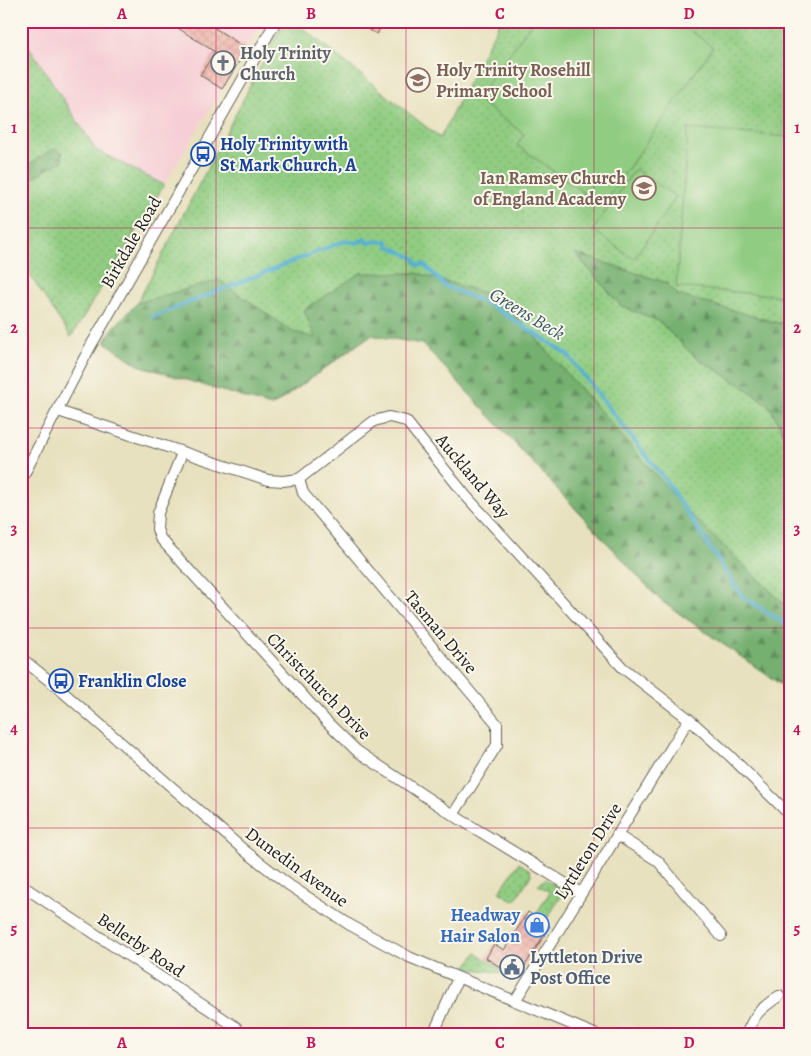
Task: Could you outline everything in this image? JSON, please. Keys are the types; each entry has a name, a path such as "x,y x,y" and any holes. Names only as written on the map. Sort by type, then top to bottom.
{"street":[{"name":"Birkdale Road","path":"21,480 89,349 275,22"},
{"path":"58,411 268,480 299,479"},
{"name":"Auckland Way","path":"299,479 374,422 389,417 406,421 466,496 623,668 689,719 790,815"},
{"name":"Christchurch Drive","path":"182,453 158,513 157,530 160,538 326,721 357,751 453,815 581,893"},
{"name":"Tasman Drive","path":"299,479 303,493 496,724 496,744 453,815"},
{"name":"Dunedin Avenue","path":"21,658 49,680 245,851 289,885 350,925 409,957 597,1035"},
{"name":"Lyttleton Drive","path":"514,1001 689,719"},
{"path":"616,835 658,861 721,936"},
{"name":"Bellerby Road","path":"21,885 236,1027 241,1035"},
{"path":"433,1035 458,978"},
{"path":"746,1035 761,1008 779,996"}],"shaded area":[{"path":"21,21 263,21 164,185 96,150 21,34"}],"green space":[{"path":"284,21 294,21 440,138 500,21 790,21 790,691 660,600 423,344 371,335 273,406 155,370 130,317"},
{"path":"533,21 678,21 713,47 602,206 517,145 524,134 477,99"},
{"path":"21,34 96,150 164,185 71,337 21,262"},
{"path":"688,129 790,137 790,221 783,296 676,287"},
{"path":"55,149 62,152 63,161 21,183 21,170"},
{"path":"635,169 676,197 634,259 593,230"},
{"path":"575,253 667,283 678,295 778,323 790,322 790,445 769,405 694,356 658,321 621,306"},
{"path":"360,273 417,273 501,298 689,513 790,610 790,691 660,600 423,344 371,335 271,406 138,365 105,342 112,329 137,303 219,280 291,331 315,338 304,310"},
{"path":"519,863 530,870 531,875 516,899 512,900 499,892"},
{"path":"545,879 564,892 544,923 534,917 550,892 538,885"},
{"path":"476,953 509,974 466,968"}],"building":[{"path":"167,21 204,21 247,49 222,89 200,75 215,52"},
{"path":"352,21 384,21 377,34"},
{"path":"528,912 550,926 517,978 486,958 494,944 504,950"}],"waterway":[{"name":"Greens Beck","path":"153,317 344,241 357,243 364,239 368,243 387,241 389,246 414,258 419,265 424,264 445,286 492,306 567,354 666,481 742,596 790,627"}],"place":[{"name":"Holy Trinity Church","path":"223,63"},
{"name":"Holy Trinity Rosehill Primary School","path":"418,80"},
{"name":"Holy Trinity with St Mark Church, A","path":"203,154"},
{"name":"Ian Ramsey Church of England Academy","path":"644,188"},
{"name":"Franklin Close","path":"61,681"},
{"name":"Headway Hair Salon","path":"537,925"},
{"name":"Lyttleton Drive Post Office","path":"512,967"}]}
